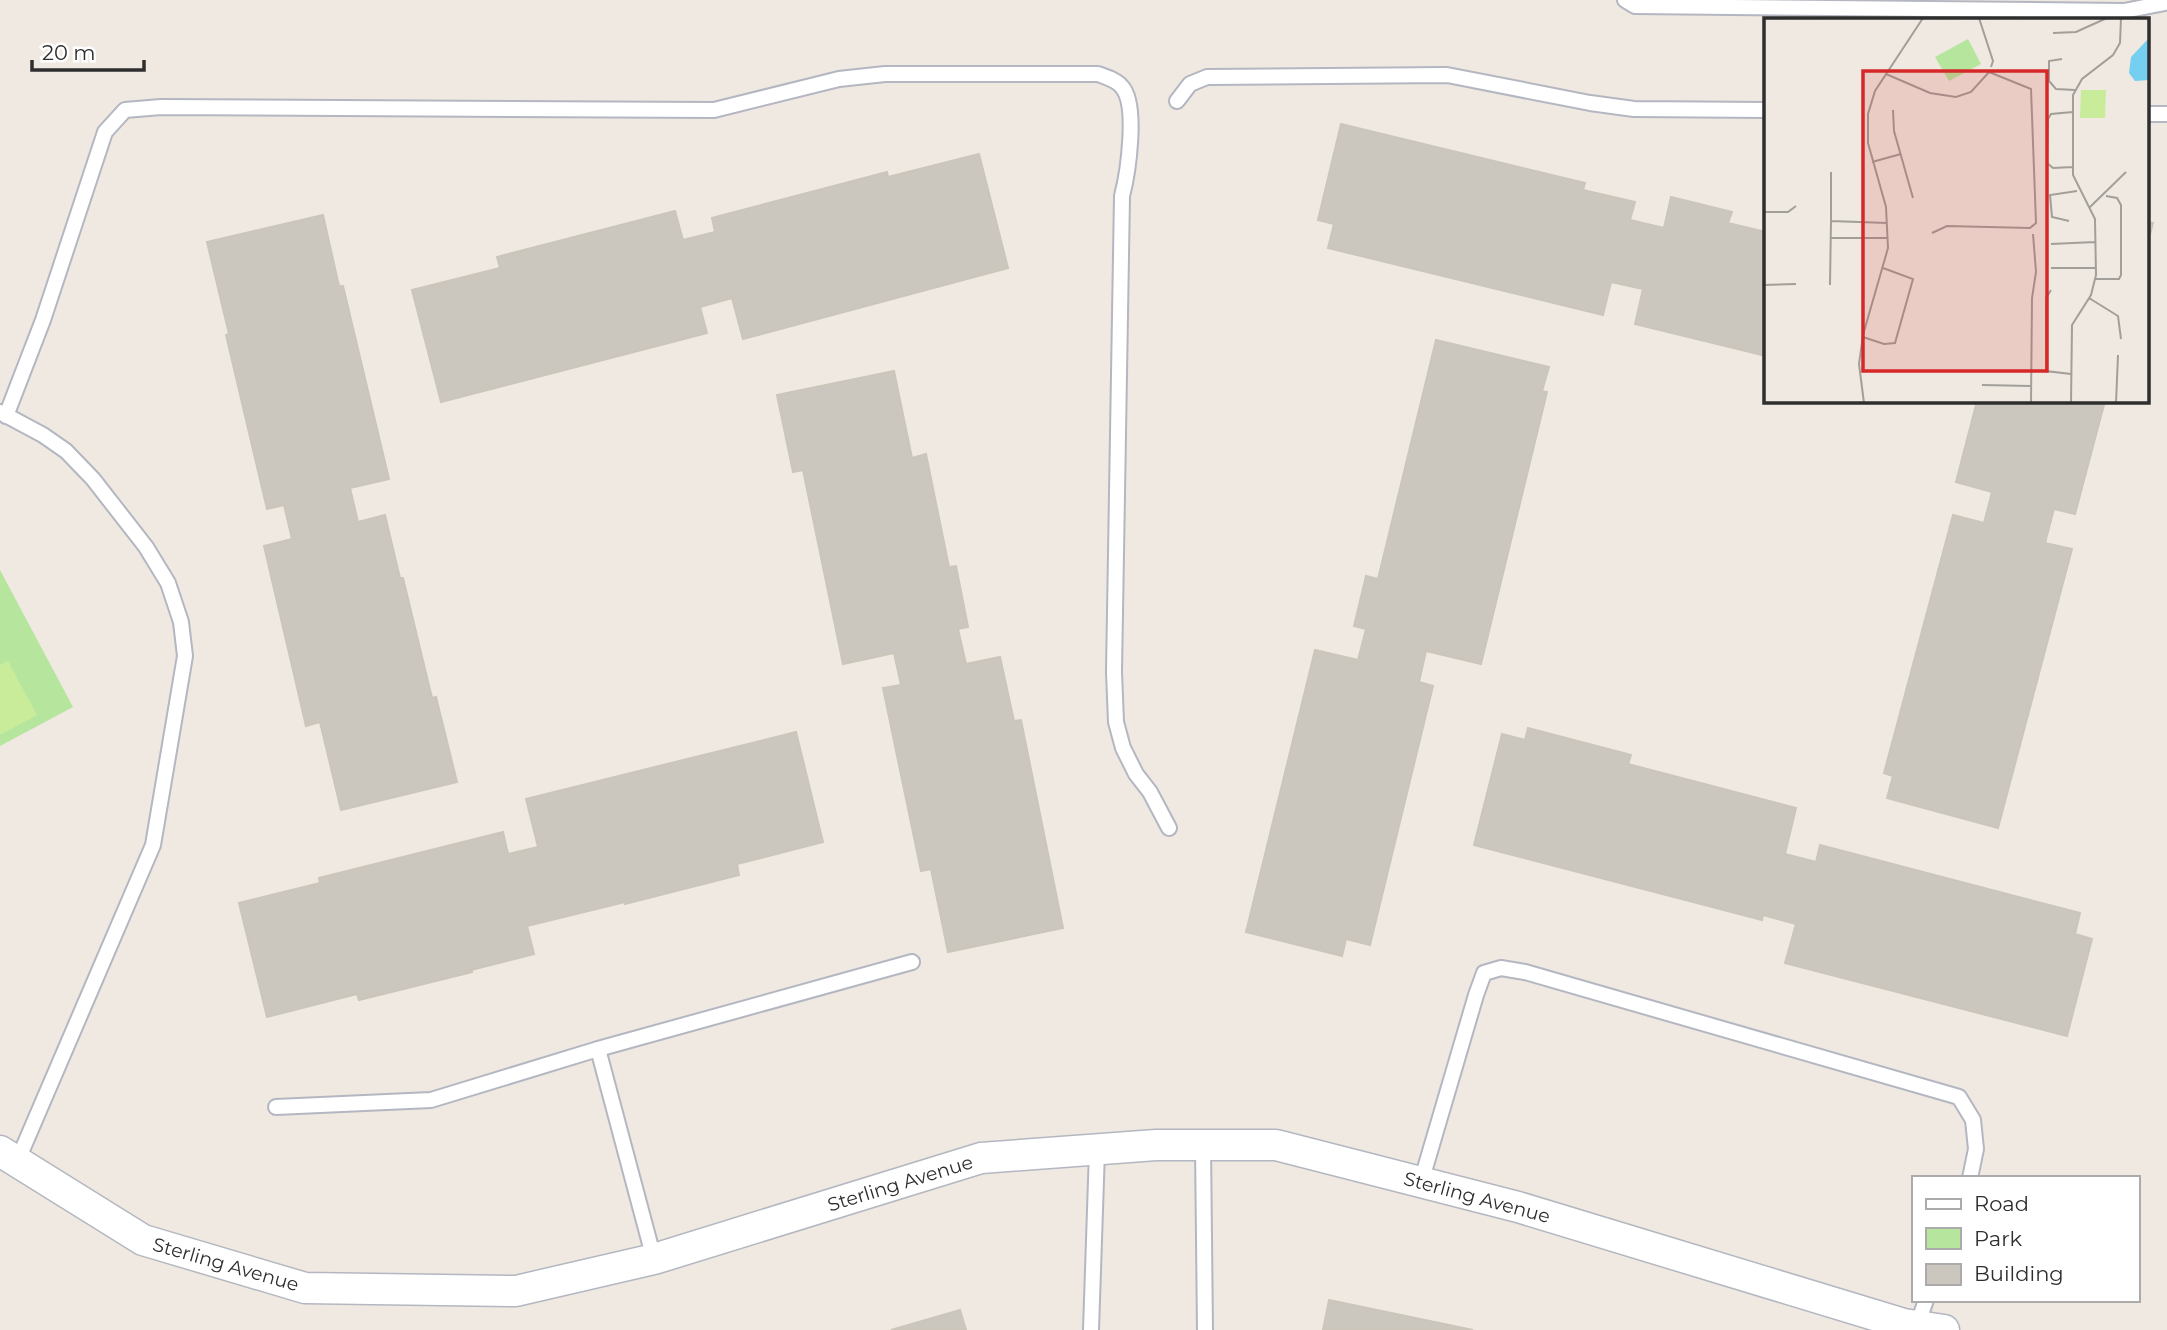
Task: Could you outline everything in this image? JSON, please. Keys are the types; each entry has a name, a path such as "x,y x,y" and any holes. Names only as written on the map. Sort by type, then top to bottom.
{"street":[{"name":"Sterling Avenue","path":"9,1156 143,1240 305,1288 516,1291 654,1259 981,1158 1156,1145 1276,1145 1518,1207 1904,1324 1929,1319"}],"lane":[{"path":"1625,0 1635,6 2110,11 2124,11 2167,1"},
{"path":"9,1156 153,845 185,656 181,622 168,583 146,547 93,479 66,451 43,435 3,414 43,320 105,132 125,110 161,107 713,110 839,79 885,74 1098,74 1120,83 1127,94 1130,121 1129,170 1122,196 1114,672 1116,722 1123,748 1136,774 1150,792 1169,828"},
{"path":"1177,101 1190,84 1207,77 1447,75 1590,103 1634,108 1764,110"},
{"path":"276,1107 431,1100 598,1049 912,962"},
{"path":"1421,1182 1484,973 1501,968 1538,975 1959,1097 1973,1120 1976,1149 1970,1176"},
{"path":"598,1049 654,1259"},
{"path":"1203,1145 1205,1330"},
{"path":"1091,1330 1097,1150"}],"green space":[{"path":"0,570 73,707 0,746"},
{"path":"8,661 37,715 0,735 0,665"}],"building":[{"path":"1341,124 1585,183 1583,190 1635,202 1630,220 1664,228 1671,197 1732,212 1728,223 1764,232 1764,356 1635,324 1643,289 1611,282 1603,315 1328,248 1334,224 1318,220"},
{"path":"979,154 1008,268 743,339 732,298 700,307 707,333 441,402 412,290 500,268 497,257 675,211 683,240 715,232 712,218 887,172 888,177"},
{"path":"323,215 339,286 343,286 389,479 350,488 358,522 385,515 432,698 436,697 457,782 341,810 320,722 306,726 264,546 292,539 284,505 267,509 207,242"},
{"path":"1436,340 1549,367 1542,391 1547,392 1481,664 1426,651 1419,682 1433,686 1370,945 1346,939 1342,956 1246,932 1315,650 1358,660 1366,629 1354,626 1366,576 1378,579"},
{"path":"894,371 912,458 926,454 949,567 956,566 968,627 958,629 966,664 1000,657 1014,721 1021,720 1063,928 948,952 931,869 921,871 883,688 901,685 894,653 843,664 803,470 793,472 777,395"},
{"path":"1977,402 2105,402 2075,514 2054,509 2045,543 2072,549 1998,828 1887,798 1893,776 1884,773 1953,515 1984,523 1992,492 1956,482"},
{"path":"1528,728 1631,755 1628,764 1796,808 1785,854 1816,862 1820,845 2080,913 2075,934 2092,939 2067,1036 1785,963 1796,924 1763,915 1762,920 1474,845 1502,734 1525,740"},
{"path":"796,732 823,842 737,864 739,875 527,926 534,954 359,1000 357,994 267,1017 239,903 320,883 319,878 503,832 508,854 538,847 526,799"},
{"path":"1329,1300 1473,1330 1323,1330"},
{"path":"960,1310 966,1330 891,1330"}]}
